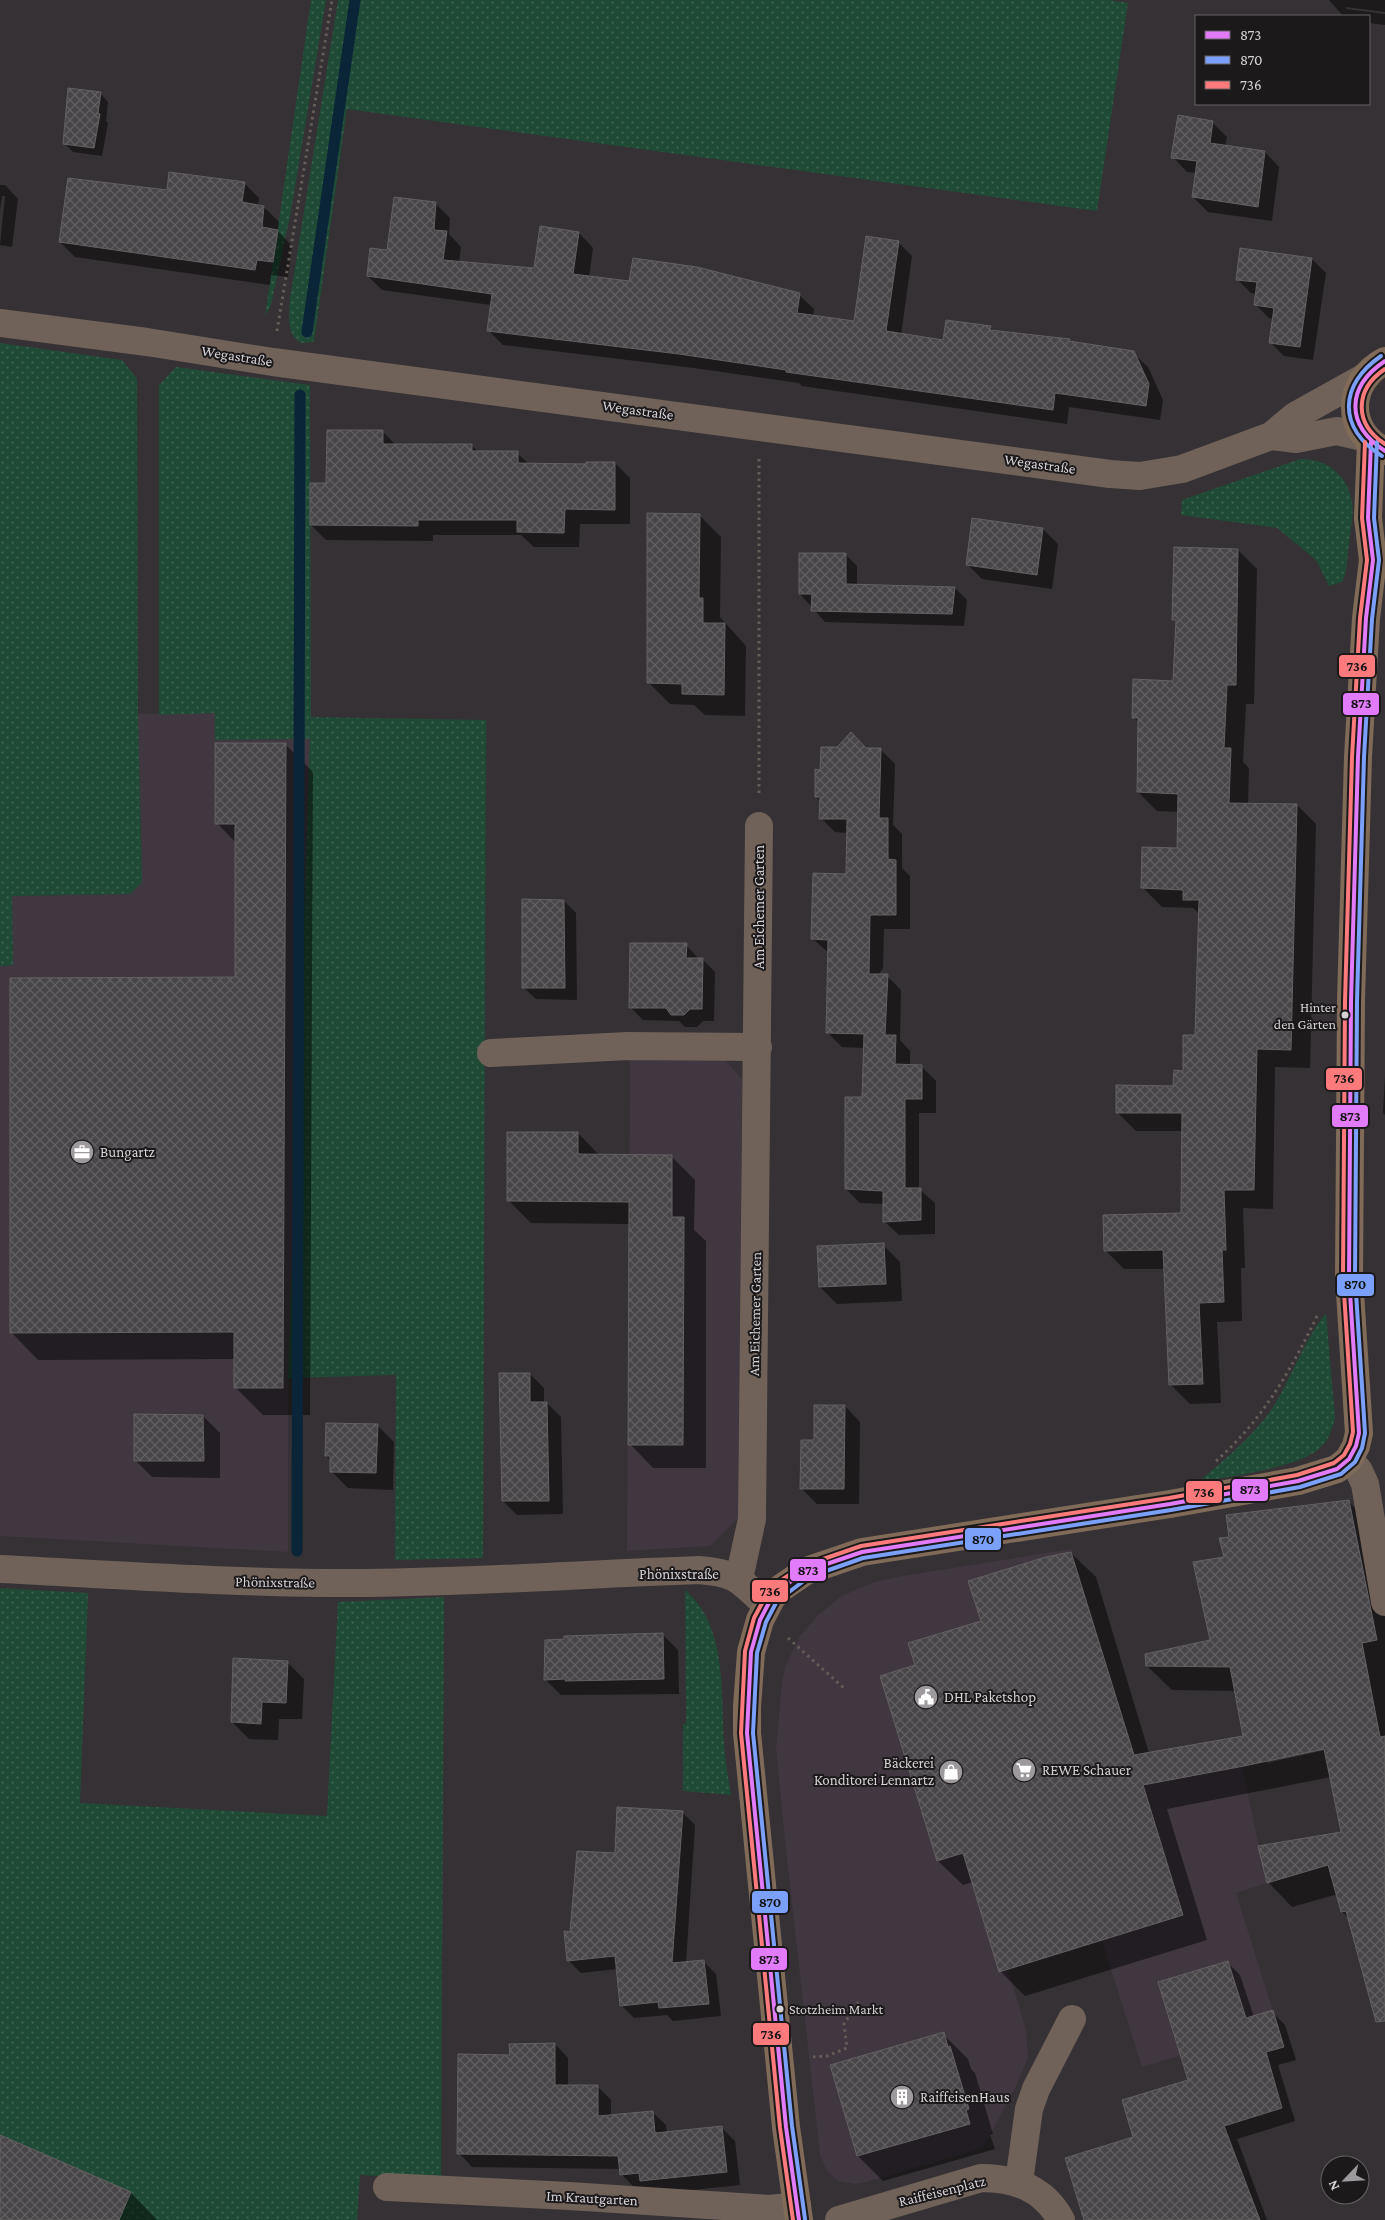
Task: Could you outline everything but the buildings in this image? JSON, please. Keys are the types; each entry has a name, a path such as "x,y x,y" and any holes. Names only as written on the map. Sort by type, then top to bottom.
{"main road":[{"path":"766,1606 781,1588 806,1571 862,1552 1280,1485 1330,1471 1349,1459 1356,1446 1359,1433 1349,1277 1351,1001 1358,757 1366,618 1379,548 1368,518 1375,444 1360,429 1355,406 1359,388 1380,365"},
{"name":"Im Krautgarten","path":"766,1606 751,1652 747,1724 751,1783 780,2062 798,2213"}],"street":[{"name":"Wegastraße","path":"0,323 147,342 273,362 1110,474 1140,476 1182,470 1271,436 1295,416 1380,365"},
{"name":"Wegastraße","path":"1271,436 1296,439 1313,434 1337,431 1375,444"},
{"name":"Am Eichemer Garten","path":"739,1579 752,1519 759,826"},
{"path":"491,1052 628,1046 758,1047"},
{"path":"1349,1459 1359,1471 1377,1504 1385,1602"},
{"name":"Phönixstraße","path":"0,1569 279,1582 522,1579 698,1570 723,1572 739,1579 766,1606"},
{"path":"1018,2182 1029,2109 1036,2088 1072,2019"},
{"name":"Raiffeisenplatz","path":"839,2220 981,2178 1002,2178 1018,2182 1040,2196 1061,2220"},
{"name":"Im Krautgarten","path":"388,2187 570,2196 770,2209 798,2213"}],"path":[{"path":"273,362 332,0"},
{"path":"758,426 759,826"},
{"path":"1213,1463 1257,1419 1282,1384 1318,1314 1349,1277"},
{"path":"790,1638 845,1689"},
{"path":"780,2062 827,2056 847,2048 844,2024 858,2002"}],"shaded area":[{"path":"215,713 216,740 310,739 288,1378 288,1552 0,1536 0,966 13,965 12,896 130,894 142,882 138,714"},
{"path":"630,1058 724,1059 742,1079 738,1518 710,1546 627,1551"},
{"path":"1071,1549 1143,1785 1242,1767 1267,1883 1236,1893 1278,2027 1142,2067 1102,1941 1008,1970 1026,2029 1028,2058 1016,2086 983,2148 866,2182 855,2184 838,2181 827,2171 820,2155 785,1841 776,1748 782,1682 786,1665 800,1636 818,1615 842,1596 874,1582"}],"green space":[{"path":"311,0 326,0 291,211 271,305 265,316"},
{"path":"338,0 1109,0 1128,3 1097,211 347,109 314,342 301,343 293,335 291,329 289,317 290,299"},
{"path":"0,343 122,360 137,379 138,714 142,882 130,894 12,896 13,965 0,966"},
{"path":"176,367 310,385 311,717 486,720 483,1558 395,1560 396,1375 288,1378 310,739 215,740 215,713 159,715 159,385"},
{"path":"1300,459 1319,461 1327,465 1341,476 1350,492 1352,518 1346,569 1342,582 1329,586 1316,560 1277,528 1181,515 1182,500"},
{"path":"1326,1313 1335,1418 1325,1443 1312,1454 1282,1466 1197,1483 1238,1448 1265,1418 1280,1395 1311,1335"},
{"path":"0,1588 88,1593 80,1803 327,1816 338,1602 444,1597 441,2180 360,2175 357,2220 119,2220 131,2192 0,2135"},
{"path":"685,1590 699,1605 708,1621 715,1640 721,1681 724,1749 731,1795 683,1791 683,1724 686,1724"}],"waterway":[{"path":"307,332 355,0"},
{"path":"297,1551 300,395"}],"transit line":[{"name":"870","path":"1381,356 1367,367 1357,380 1351,393 1349,406 1351,420 1357,433 1367,445 1382,456"},
{"name":"873","path":"1385,361 1372,371 1363,382 1357,394 1355,406 1357,418 1363,430 1372,441 1385,451"},
{"name":"736","path":"1385,369 1368,386 1363,396 1362,406 1367,426 1385,444"},
{"name":"736","path":"793,2220 780,2128 741,1733 745,1651 754,1618 767,1594 777,1583 803,1566 861,1546 1169,1498 1297,1475 1334,1463 1344,1455 1350,1444 1353,1432 1343,1277 1345,1001 1352,757 1360,618 1367,560 1362,518 1365,442"},
{"name":"873","path":"799,2220 786,2127 747,1733 751,1652 760,1620 772,1597 781,1588 806,1571 862,1552 1170,1504 1298,1481 1337,1469 1349,1459 1356,1446 1359,1433 1349,1277 1351,1001 1358,757 1366,618 1373,560 1368,518 1371,442"},
{"name":"870","path":"805,2219 792,2126 753,1733 757,1653 766,1622 777,1601 809,1577 863,1558 1171,1510 1300,1487 1341,1474 1355,1462 1362,1448 1365,1433 1355,1277 1357,1001 1364,757 1372,619 1379,560 1374,518 1377,442"}],"place":[{"name":"Hinter den Gärten","path":"1345,1015"},
{"name":"Bungartz","path":"82,1152"},
{"name":"DHL Paketshop","path":"926,1697"},
{"name":"REWE Schauer","path":"1024,1770"},
{"name":"Bäckerei Konditorei Lennartz","path":"951,1772"},
{"name":"Stotzheim Markt","path":"780,2009"},
{"name":"RaiffeisenHaus","path":"902,2097"}]}
